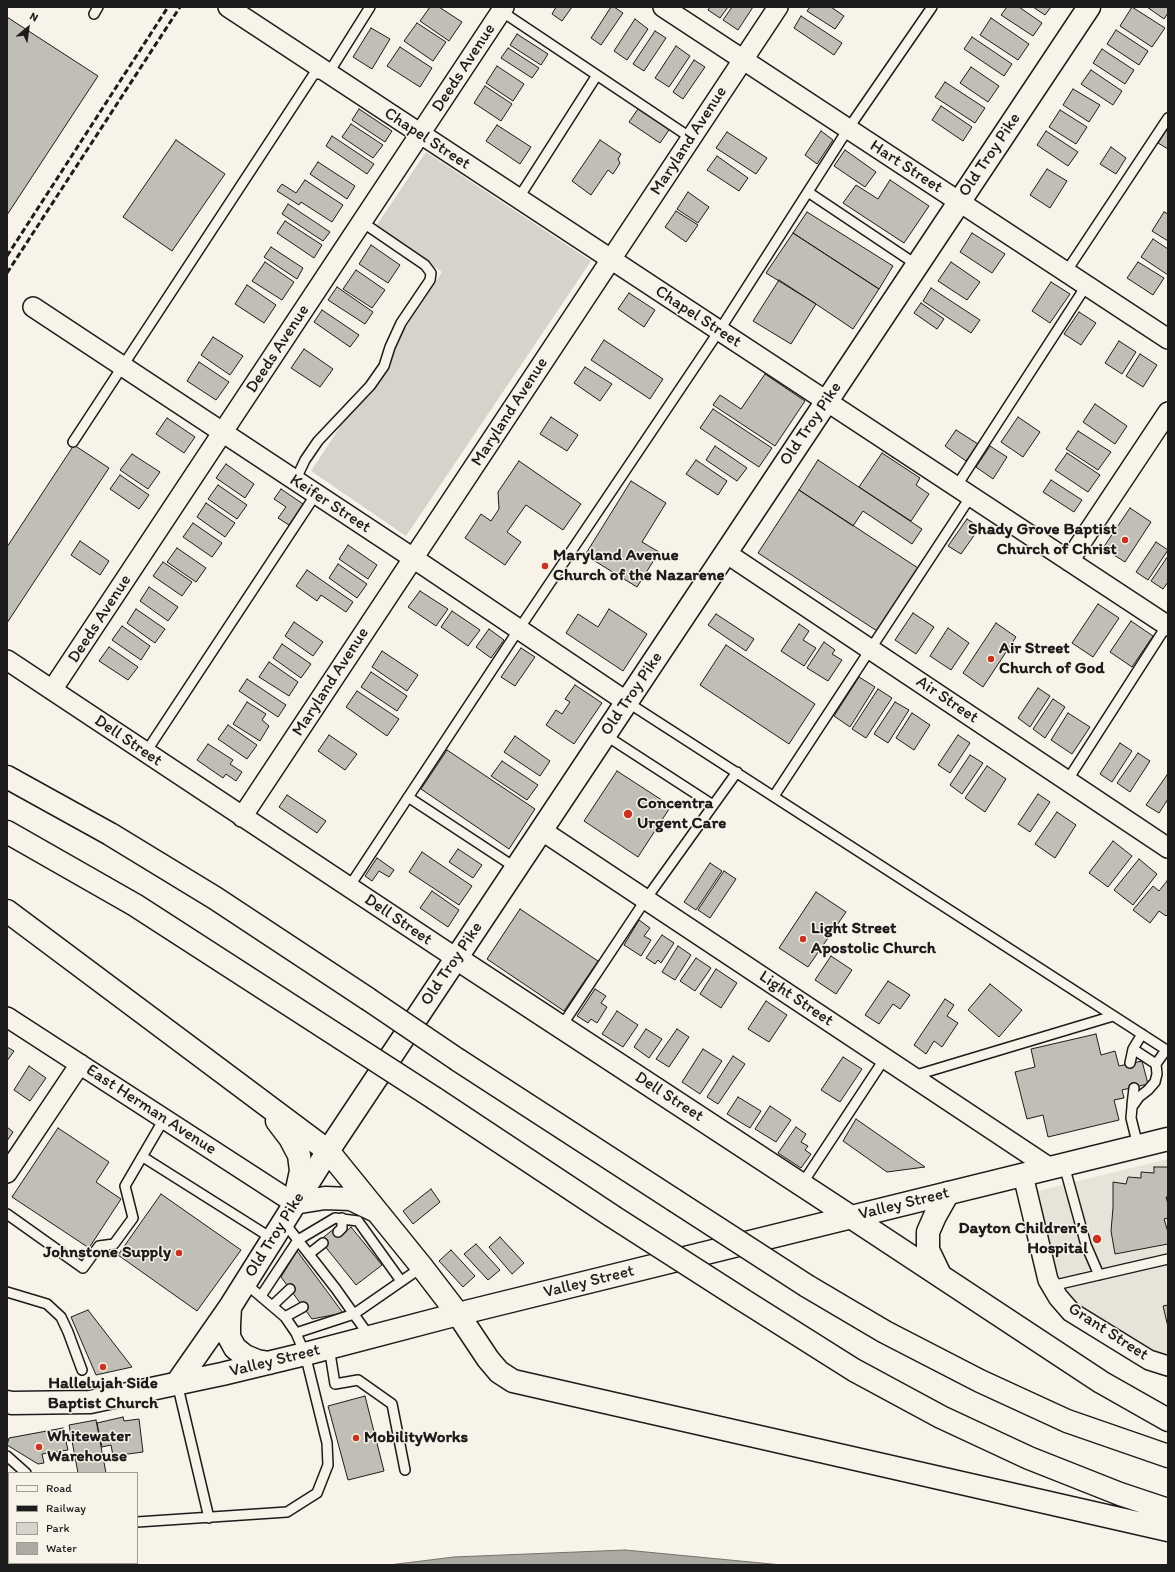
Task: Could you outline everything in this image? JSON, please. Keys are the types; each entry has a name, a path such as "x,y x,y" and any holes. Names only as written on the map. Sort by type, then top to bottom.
{"main road":[{"name":"Old Troy Pike","path":"177,1383 230,1307 253,1290 283,1221 328,1151 1089,7"},
{"path":"7,777 110,834 209,894 458,1060 674,1200 807,1286 885,1332 980,1381 1067,1421 1168,1456"},
{"path":"7,832 135,905 434,1098 612,1216 854,1370 941,1417 1029,1458 1120,1494 1168,1510"},
{"path":"7,911 328,1151 458,1314 488,1360 499,1372 513,1381 1168,1530"},
{"name":"Dell Street","path":"456,958 802,1184 1101,1382 1168,1420"},
{"path":"264,1104 290,1138 299,1155 301,1171 283,1221"},
{"name":"Valley Street","path":"7,1402 90,1402 222,1374 458,1314 1168,1139"},
{"path":"940,1275 928,1250 928,1232 948,1193"},
{"path":"283,1221 325,1198 351,1200 374,1210"},
{"path":"230,1307 228,1325 230,1337 235,1348 245,1356 257,1361 269,1362"}],"street":[{"name":"Chapel Street","path":"228,7 1167,626"},
{"name":"Hart Street","path":"663,7 1086,286 1166,332"},
{"name":"Maryland Avenue","path":"242,816 778,7"},
{"name":"Deeds Avenue","path":"52,690 503,9"},
{"name":"Keifer Street","path":"33,307 413,558 627,702"},
{"path":"1069,561 1168,412"},
{"name":"Air Street","path":"726,553 1168,848"},
{"name":"Dell Street","path":"7,660 456,958"},
{"name":"Light Street","path":"542,830 912,1077 1057,1167"},
{"name":"East Herman Avenue","path":"7,1017 164,1119 283,1221"},
{"path":"8,1170 80,1064"},
{"name":"Grant Street","path":"1023,1175 1048,1280 1058,1297 1071,1312 1149,1360 1168,1366"}],"lane":[{"path":"73,442 314,74 328,74 370,7"},
{"path":"349,887 519,629 719,331 848,129 932,7"},
{"path":"503,9 597,75 691,138"},
{"path":"518,198 597,75"},
{"path":"1066,272 1168,118"},
{"path":"808,192 917,265"},
{"path":"295,481 305,460 318,442 370,386 384,366 390,348 402,323 430,280 431,273 425,265 362,222"},
{"path":"774,796 870,649 1086,286"},
{"path":"146,752 316,494"},
{"path":"1067,781 1167,626"},
{"path":"627,702 1167,1051 1156,1064 1157,1074 1155,1082 1139,1097 1132,1107"},
{"path":"605,735 713,806"},
{"path":"561,1027 646,899 736,772"},
{"path":"408,797 516,868"},
{"path":"912,1077 1113,1016"},
{"path":"1130,1063 1133,1049 1142,1034"},
{"path":"1133,1049 1156,1064"},
{"path":"802,1184 885,1058"},
{"path":"1134,1088 1131,1118 1138,1146"},
{"path":"7,1214 83,1268 99,1246 114,1244 133,1218 125,1186 164,1119"},
{"path":"143,1157 283,1221 309,1254 313,1266 333,1292 354,1314 370,1337"},
{"path":"1057,1167 1086,1245 1099,1275"},
{"path":"138,1522 287,1512 317,1494 328,1465 327,1443 305,1354 296,1332 285,1317 253,1290 298,1240 335,1218 358,1221 401,1281"},
{"path":"338,1232 342,1228 342,1218"},
{"path":"309,1254 323,1243"},
{"path":"1051,1286 1168,1259"},
{"path":"296,1332 354,1314 422,1267"},
{"path":"272,1306 290,1289"},
{"path":"7,1292 47,1304 61,1317 82,1370"},
{"path":"285,1317 303,1307"},
{"path":"329,1347 335,1384 358,1380 392,1404 405,1470"},
{"path":"177,1383 210,1518"},
{"path":"7,1456 25,1472"}],"shaded area":[{"name":"Dayton Children’s Hospital","path":"1168,1159 1168,1375 1157,1374 1108,1347 1064,1312 1037,1282 1017,1196"}],"green space":[{"path":"426,152 591,261 406,536 311,471 442,272 376,226"}],"water":[{"path":"625,1550 782,1565 389,1565 454,1557"}],"building":[{"path":"430,7 439,7 462,22 449,41 420,21"},
{"path":"556,7 572,7 562,21 552,14"},
{"path":"611,7 614,7 623,13 601,45 591,38"},
{"path":"710,7 728,7 720,18 708,10"},
{"path":"732,7 753,7 738,30 723,20"},
{"path":"810,7 831,7 844,16 835,29 807,11"},
{"path":"1007,7 1019,7 1042,23 1033,36 1001,15"},
{"path":"1033,7 1051,7 1045,15"},
{"path":"1132,7 1165,28 1152,47 1120,26"},
{"path":"1147,7 1168,7 1168,13 1164,19"},
{"path":"801,16 842,43 834,55 794,28"},
{"path":"7,17 98,76 7,215"},
{"path":"991,18 1029,44 1018,60 980,35"},
{"path":"635,19 648,29 627,60 614,51"},
{"path":"417,23 446,42 433,61 404,41"},
{"path":"371,28 390,39 372,69 353,57"},
{"path":"1116,30 1148,51 1139,65 1107,44"},
{"path":"655,31 666,38 644,71 633,64"},
{"path":"517,34 548,54 541,65 510,45"},
{"path":"972,37 1012,64 1004,76 964,49"},
{"path":"676,46 690,56 669,87 655,78"},
{"path":"400,47 432,68 420,87 387,66"},
{"path":"508,48 539,68 532,78 501,58"},
{"path":"1102,49 1134,70 1125,84 1093,63"},
{"path":"694,60 705,67 683,99 673,92"},
{"path":"497,66 524,84 513,101 486,83"},
{"path":"971,67 999,86 988,102 960,83"},
{"path":"1091,70 1122,91 1113,105 1081,84"},
{"path":"945,82 985,108 975,123 935,97"},
{"path":"485,86 512,104 501,121 474,103"},
{"path":"1073,89 1100,105 1089,122 1063,105"},
{"path":"640,106 671,127 660,143 629,122"},
{"path":"941,106 972,127 963,141 932,120"},
{"path":"359,109 392,131 385,142 352,120"},
{"path":"1060,110 1087,127 1076,144 1049,127"},
{"path":"351,124 383,145 373,158 342,137"},
{"path":"497,125 531,147 520,164 486,141"},
{"path":"1168,128 1168,149 1158,143"},
{"path":"821,131 833,140 817,164 805,155"},
{"path":"1046,131 1078,152 1068,166 1037,145"},
{"path":"727,132 767,158 756,174 716,148"},
{"path":"332,136 374,164 367,174 326,146"},
{"path":"176,140 225,174 172,251 123,217"},
{"path":"600,140 621,154 618,159 620,163 613,174 608,170 591,195 572,181"},
{"path":"1111,147 1126,158 1116,174 1100,164"},
{"path":"845,150 876,172 865,187 834,166"},
{"path":"717,156 748,178 739,191 707,170"},
{"path":"318,162 355,186 347,199 310,174"},
{"path":"1047,169 1067,181 1050,208 1030,195"},
{"path":"305,180 343,205 332,222 301,202 299,205 277,191 282,184 296,193"},
{"path":"890,180 929,206 904,243 843,203 856,185 878,199"},
{"path":"688,192 709,207 698,223 677,209"},
{"path":"288,204 330,232 323,241 282,214"},
{"path":"676,211 698,225 686,242 665,227"},
{"path":"807,212 893,266 879,289 793,233"},
{"path":"1164,212 1168,214 1168,241 1152,231"},
{"path":"285,221 322,245 314,258 277,233"},
{"path":"793,233 879,289 853,329 766,273"},
{"path":"972,233 1005,254 992,273 960,252"},
{"path":"1153,239 1168,249 1168,275 1141,257"},
{"path":"371,245 400,265 388,283 359,264"},
{"path":"271,247 303,268 297,279 264,257"},
{"path":"265,262 294,282 282,300 252,281"},
{"path":"951,262 980,282 967,300 938,281"},
{"path":"1138,262 1164,278 1153,295 1127,278"},
{"path":"356,270 385,290 372,308 343,289"},
{"path":"779,280 816,304 791,344 753,321"},
{"path":"1051,282 1070,294 1050,323 1032,311"},
{"path":"247,285 276,305 264,323 235,304"},
{"path":"337,287 373,312 365,324 328,300"},
{"path":"931,288 980,320 971,333 923,301"},
{"path":"629,293 655,310 644,327 618,309"},
{"path":"921,303 944,319 937,329 914,313"},
{"path":"322,310 359,335 350,347 314,322"},
{"path":"1079,312 1096,323 1081,345 1064,334"},
{"path":"213,337 243,356 230,375 201,355"},
{"path":"604,340 663,379 650,399 591,360"},
{"path":"1119,341 1136,352 1122,374 1105,363"},
{"path":"304,349 333,369 320,387 291,368"},
{"path":"1140,354 1157,365 1143,387 1126,376"},
{"path":"199,362 229,382 216,400 187,381"},
{"path":"585,367 612,384 600,401 574,383"},
{"path":"765,374 805,401 775,446 713,405 720,395 741,409"},
{"path":"1095,404 1127,426 1115,444 1083,422"},
{"path":"713,409 772,448 759,467 700,428"},
{"path":"551,417 578,435 567,451 540,434"},
{"path":"1018,417 1040,432 1023,457 1001,442"},
{"path":"167,418 195,437 184,453 156,434"},
{"path":"956,430 978,444 966,461 945,446"},
{"path":"1078,431 1111,452 1098,470 1066,449"},
{"path":"74,445 109,468 7,623 7,547"},
{"path":"715,446 747,468 737,481 706,460"},
{"path":"990,446 1007,457 993,479 976,467"},
{"path":"882,453 920,478 916,485 929,494 911,521 859,487"},
{"path":"1067,453 1100,475 1088,492 1055,470"},
{"path":"132,454 160,472 148,489 120,470"},
{"path":"696,460 727,481 718,495 686,474"},
{"path":"818,460 922,529 912,544 863,511 853,526 799,490"},
{"path":"519,461 581,504 563,530 526,505 507,532 521,542 505,565 465,538 481,514 491,521 499,509 498,492"},
{"path":"226,464 254,484 245,498 216,478"},
{"path":"120,475 149,495 139,509 110,489"},
{"path":"1051,480 1082,500 1074,512 1043,492"},
{"path":"631,481 666,503 642,542 659,552 637,587 585,555"},
{"path":"218,485 247,505 237,519 208,499"},
{"path":"281,489 303,504 289,525 278,518 286,507 274,499"},
{"path":"799,490 918,568 877,631 758,553"},
{"path":"206,503 235,523 225,537 197,517"},
{"path":"1130,508 1151,522 1125,562 1103,548"},
{"path":"967,519 980,527 961,554 948,546"},
{"path":"193,523 222,543 212,557 183,537"},
{"path":"80,541 109,561 100,575 71,555"},
{"path":"1156,542 1168,550 1148,580 1136,572"},
{"path":"348,545 377,565 368,579 339,559"},
{"path":"177,548 206,568 196,582 167,562"},
{"path":"1168,556 1168,582 1163,589 1151,581"},
{"path":"163,562 192,582 182,596 153,576"},
{"path":"338,564 367,584 357,598 329,578"},
{"path":"307,570 353,602 346,612 321,595 317,601 296,586"},
{"path":"149,587 178,607 168,621 140,601"},
{"path":"420,591 448,609 436,626 408,607"},
{"path":"1098,604 1119,618 1093,657 1072,643"},
{"path":"136,609 165,629 155,643 127,623"},
{"path":"609,609 647,634 623,671 566,633 578,614 598,627"},
{"path":"452,611 480,630 468,646 441,627"},
{"path":"913,613 934,627 916,654 895,640"},
{"path":"716,614 754,639 746,651 708,625"},
{"path":"1131,621 1153,636 1132,667 1110,652"},
{"path":"294,622 323,642 313,656 285,636"},
{"path":"996,623 1016,637 983,687 963,673"},
{"path":"799,624 809,631 803,640 816,648 804,666 781,651"},
{"path":"122,626 150,646 141,660 112,640"},
{"path":"948,628 969,643 951,670 930,656"},
{"path":"489,629 504,640 491,658 476,647"},
{"path":"824,642 835,650 832,654 842,660 828,681 807,668"},
{"path":"282,644 311,664 301,678 273,658"},
{"path":"726,645 815,704 789,744 700,685"},
{"path":"109,647 138,667 128,680 99,661"},
{"path":"521,648 535,657 515,686 501,677"},
{"path":"382,651 418,675 407,691 372,667"},
{"path":"269,662 298,682 289,696 259,677"},
{"path":"371,672 407,696 397,711 361,687"},
{"path":"859,677 875,687 850,727 834,716"},
{"path":"247,679 286,705 278,717 239,691"},
{"path":"575,685 602,703 574,744 546,725 556,710 562,714 570,702 565,699"},
{"path":"1038,688 1050,696 1030,727 1018,718"},
{"path":"878,689 892,698 866,738 852,729"},
{"path":"357,691 399,719 387,736 346,707"},
{"path":"1053,699 1065,707 1045,738 1033,729"},
{"path":"247,702 266,714 262,720 269,726 260,741 233,724"},
{"path":"895,702 909,710 888,743 874,734"},
{"path":"912,713 930,725 914,750 896,738"},
{"path":"1068,713 1090,727 1072,754 1051,740"},
{"path":"228,725 257,745 247,759 218,739"},
{"path":"329,735 357,754 345,770 318,751"},
{"path":"958,735 970,743 950,773 938,765"},
{"path":"515,736 550,761 540,776 504,752"},
{"path":"1120,743 1132,751 1112,782 1100,774"},
{"path":"208,744 233,760 230,764 242,772 236,781 226,774 223,778 197,760"},
{"path":"447,750 535,809 509,849 421,789"},
{"path":"1138,753 1150,761 1130,792 1117,783"},
{"path":"970,755 983,763 962,794 950,785"},
{"path":"502,761 538,785 527,800 491,776"},
{"path":"987,766 1006,779 985,812 965,798"},
{"name":"Concentra Urgent Care","path":"617,771 671,806 638,857 584,821"},
{"path":"1167,775 1168,799 1159,813 1146,805"},
{"path":"1038,794 1050,802 1030,832 1018,824"},
{"path":"287,795 326,821 317,833 279,807"},
{"path":"1057,812 1076,825 1055,858 1035,844"},
{"path":"1113,841 1132,856 1108,887 1089,873"},
{"path":"458,849 482,865 473,878 449,862"},
{"path":"422,852 472,886 459,905 409,872"},
{"path":"377,858 394,870 389,877 379,871 372,881 365,876"},
{"path":"1139,859 1157,874 1133,905 1114,890"},
{"path":"710,863 722,871 696,910 684,902"},
{"path":"724,871 736,879 710,918 698,910"},
{"path":"1167,881 1168,914 1166,916 1159,911 1150,923 1133,910 1153,886 1159,891"},
{"path":"432,891 459,910 448,927 420,908"},
{"path":"816,892 846,912 808,967 779,948"},
{"path":"520,909 598,961 564,1011 487,959"},
{"path":"639,920 650,928 644,936 651,940 641,956 624,945"},
{"path":"662,935 674,943 661,963 658,960 655,964 646,958"},
{"path":"678,946 691,955 675,980 662,972"},
{"path":"831,956 852,970 836,994 815,980"},
{"path":"696,958 711,968 695,991 680,981"},
{"path":"716,969 737,983 721,1008 700,994"},
{"path":"888,981 910,995 900,1009 893,1004 879,1024 865,1015"},
{"path":"990,984 1022,1010 999,1037 968,1010"},
{"path":"595,989 606,996 601,1003 607,1007 597,1023 591,1019 588,1023 577,1016"},
{"path":"945,999 954,1005 947,1016 958,1023 942,1047 934,1041 926,1054 914,1045"},
{"path":"766,1001 787,1015 769,1042 748,1029"},
{"path":"617,1011 638,1025 623,1047 602,1034"},
{"path":"646,1029 662,1039 649,1058 634,1047"},
{"path":"677,1029 689,1037 669,1067 656,1059"},
{"path":"1096,1034 1101,1055 1115,1051 1119,1066 1142,1061 1148,1084 1122,1090 1124,1098 1114,1100 1119,1120 1048,1137 1043,1115 1027,1119 1015,1072 1035,1067 1031,1049"},
{"path":"7,1047 14,1051 7,1061"},
{"path":"703,1049 722,1061 700,1094 682,1082"},
{"path":"733,1056 745,1064 718,1104 707,1097"},
{"path":"843,1057 862,1069 840,1102 821,1090"},
{"path":"29,1066 46,1078 30,1101 14,1090"},
{"path":"738,1097 761,1111 750,1128 727,1114"},
{"path":"770,1106 791,1120 776,1142 755,1129"},
{"path":"856,1119 925,1167 887,1172 843,1141"},
{"path":"7,1127 13,1132 7,1141"},
{"path":"796,1127 806,1134 801,1142 808,1146 805,1150 811,1154 801,1168 778,1153"},
{"path":"58,1128 109,1162 96,1182 121,1199 89,1248 12,1197"},
{"path":"1154,1167 1168,1167 1168,1197 1166,1197 1168,1204 1168,1218 1164,1219 1168,1232 1168,1244 1115,1254 1111,1231 1113,1182 1126,1184 1128,1177 1141,1178 1141,1172 1154,1173"},
{"path":"431,1189 440,1202 413,1224 403,1211"},
{"name":"Johnstone Supply","path":"161,1194 241,1250 197,1311 118,1255"},
{"path":"351,1227 382,1265 356,1285 320,1240 335,1228 341,1236"},
{"path":"500,1237 524,1263 512,1274 489,1247"},
{"path":"476,1244 500,1270 488,1280 464,1254"},
{"path":"451,1250 475,1276 463,1287 439,1261"},
{"path":"297,1251 343,1313 312,1319 281,1277"},
{"path":"1168,1305 1168,1327 1163,1306"},
{"path":"88,1310 132,1367 96,1375 71,1317"},
{"name":"MobilityWorks","path":"365,1396 384,1471 348,1480 328,1406"},
{"path":"123,1417 124,1421 139,1419 143,1452 113,1456 111,1445 102,1447 97,1423"},
{"path":"96,1420 106,1472 78,1472 69,1425"},
{"name":"Whitewater Warehouse","path":"63,1428 68,1450 42,1454 44,1463 38,1464 7,1445 9,1438"},
{"path":"7,1476 8,1476 8,1509"}],"railway":[{"path":"7,256 168,7"},
{"path":"7,273 180,7"}],"place":[{"name":"Shady Grove Baptist Church of Christ","path":"1125,540"},
{"name":"Maryland Avenue Church of the Nazarene","path":"545,566"},
{"name":"Air Street Church of God","path":"991,659"},
{"name":"Concentra Urgent Care","path":"628,814"},
{"name":"Light Street Apostolic Church","path":"803,939"},
{"name":"Dayton Children’s Hospital","path":"1097,1239"},
{"name":"Johnstone Supply","path":"179,1253"},
{"name":"Hallelujah Side Baptist Church","path":"103,1367"},
{"name":"MobilityWorks","path":"356,1438"},
{"name":"Whitewater Warehouse","path":"39,1447"}]}
